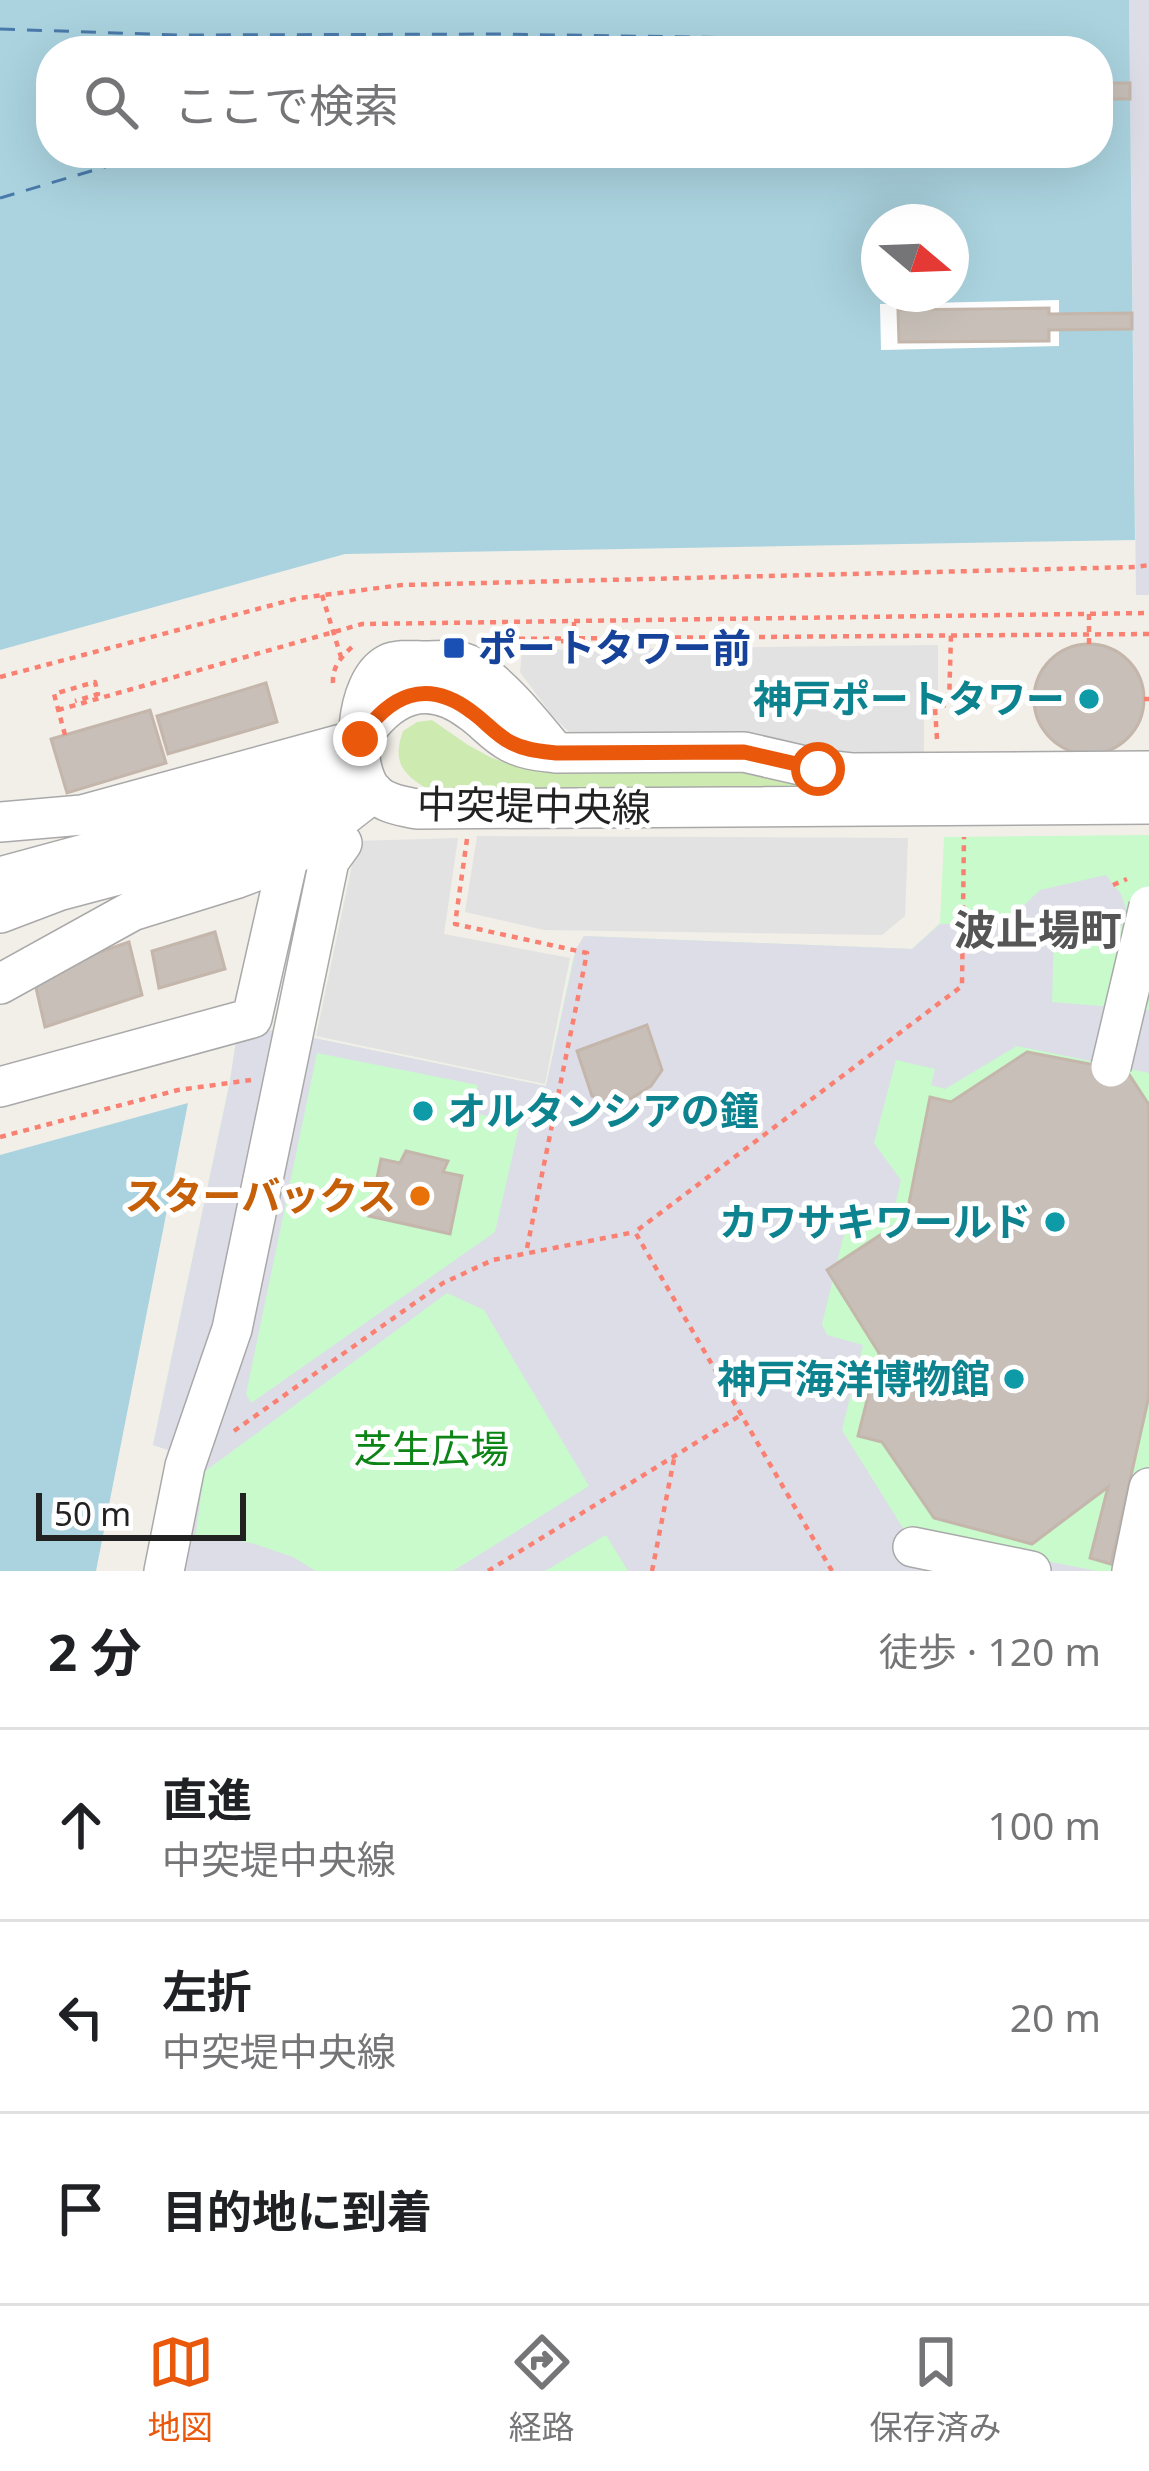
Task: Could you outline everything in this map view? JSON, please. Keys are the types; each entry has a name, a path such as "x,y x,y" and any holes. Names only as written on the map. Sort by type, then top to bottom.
{"street":[{"name":"中突堤中央線","path":"1149,771 853,772 744,752 530,751 492,731 458,703 424,692 386,706 360,739 359,757 370,785 391,804 417,808 1149,804"},
{"path":"0,822 82,814 360,739"},
{"path":"164,1571 185,1466 232,1329 329,861 342,829 370,785"},
{"path":"0,877 370,785"},
{"path":"0,984 133,911 288,859 342,829"},
{"path":"0,913 58,891 342,829"},
{"path":"0,1088 252,1018 288,859"},
{"path":"1111,1067 1149,906"},
{"path":"1132,1571 1149,1488"},
{"path":"914,1547 1031,1571"}],"path":[{"path":"0,677 299,598 402,585 1149,565"},
{"path":"322,596 341,657"},
{"path":"58,710 362,624 1149,613"},
{"path":"1089,614 1089,644"},
{"path":"525,642 574,641 574,622"},
{"path":"485,639 1149,634"},
{"path":"938,745 935,708 950,704 951,635"},
{"path":"334,691 332,675 354,645"},
{"path":"65,735 54,694 95,682 98,694 75,701"},
{"path":"468,828 455,924 586,953 526,1253"},
{"path":"185,1466 443,1283 493,1260 635,1232 962,986 964,840"},
{"path":"0,1137 178,1090 284,1079"},
{"path":"635,1232 832,1571"},
{"path":"488,1571 741,1415"},
{"path":"652,1571 674,1456"}],"green space":[{"path":"432,720 468,745 515,766 715,761 810,783 825,793 432,792 402,768 399,752 403,731"},
{"name":"芝生広場","path":"1149,835 1149,1550 1144,1571 144,1571 168,1450 153,1445 237,1034 275,1030 546,1086 573,959 584,936 912,949 940,923 944,837"}],"shaded area":[{"path":"1129,0 1149,0 1149,595 1136,595"},
{"path":"938,645 938,696 924,697 924,755 820,755 734,732 569,732 520,672 522,650"},
{"path":"477,836 908,838 905,916 882,935 544,930 465,912"},
{"path":"458,838 444,934 570,958 545,1084 316,1036 357,841"},
{"path":"1106,875 1121,894 1128,915 1119,930 1054,930 1052,1002 1149,1010 1149,1073 1017,1046 945,1089 931,1085 935,1069 896,1060 874,1143 901,1180 893,1214 848,1218 822,1324 827,1335 863,1345 842,1430 906,1533 1097,1571 628,1571 606,1535 545,1571 453,1571 589,1486 484,1310 447,1293 204,1472 195,1541 255,1544 316,1571 144,1571 168,1450 153,1445 237,1034 275,1030 546,1086 576,949 584,936 912,949 940,924 1004,924 1040,890","holes":["646,1025 662,1070 651,1085 607,1102 592,1096 577,1051","317,1053 478,1085 473,1113 520,1123 495,1232 251,1403 246,1394"]}],"water":[{"path":"0,0 1129,0 1135,540 345,554 0,650"},
{"path":"188,1103 96,1571 0,1571 0,1155"}],"pier":[{"path":"1059,300 1059,346 881,350 880,312 969,312 969,302"}],"building":[{"path":"1113,83 1130,83 1130,99 1113,99"},
{"path":"898,312 1132,313 1132,329 1049,330 1049,341 899,342"},
{"name":"神戸ポートタワー","path":"1089,644 1110,648 1128,660 1140,678 1144,699 1140,720 1128,738 1110,750 1089,754 1068,750 1050,738 1038,720 1034,699 1038,678 1050,660 1068,648"},
{"path":"266,683 277,722 168,754 157,716"},
{"path":"150,710 166,763 67,793 51,739"},
{"path":"215,932 225,969 159,988 152,951"},
{"path":"129,942 142,995 45,1027 33,975"},
{"path":"647,1025 662,1070 651,1086 632,1098 607,1102 592,1096 577,1051"},
{"path":"1027,1052 1127,1071 1149,1105 1149,1396 1111,1564 1090,1558 1108,1487 1032,1544 934,1518 882,1442 858,1436 879,1353 827,1270 906,1218 930,1097 951,1102"},
{"path":"406,1151 448,1161 443,1172 462,1176 450,1234 369,1216 381,1159 400,1163"}],"ferry route":[{"path":"0,29 177,35 625,36"},
{"path":"0,198 101,168"}],"place":[{"name":"ポートタワー前","path":"454,648"},
{"name":"神戸ポートタワー","path":"1089,699"},
{"name":"オルタンシアの鐘","path":"423,1111"},
{"name":"スターバックス","path":"420,1196"},
{"name":"カワサキワールド","path":"1055,1222"},
{"name":"神戸海洋博物館","path":"1014,1379"}],"district":[{"name":"波止場町","path":"1038,930"}],"route":[{"path":"360,739 386,706 424,692 458,703 492,731 530,751 744,752 818,769"}]}
